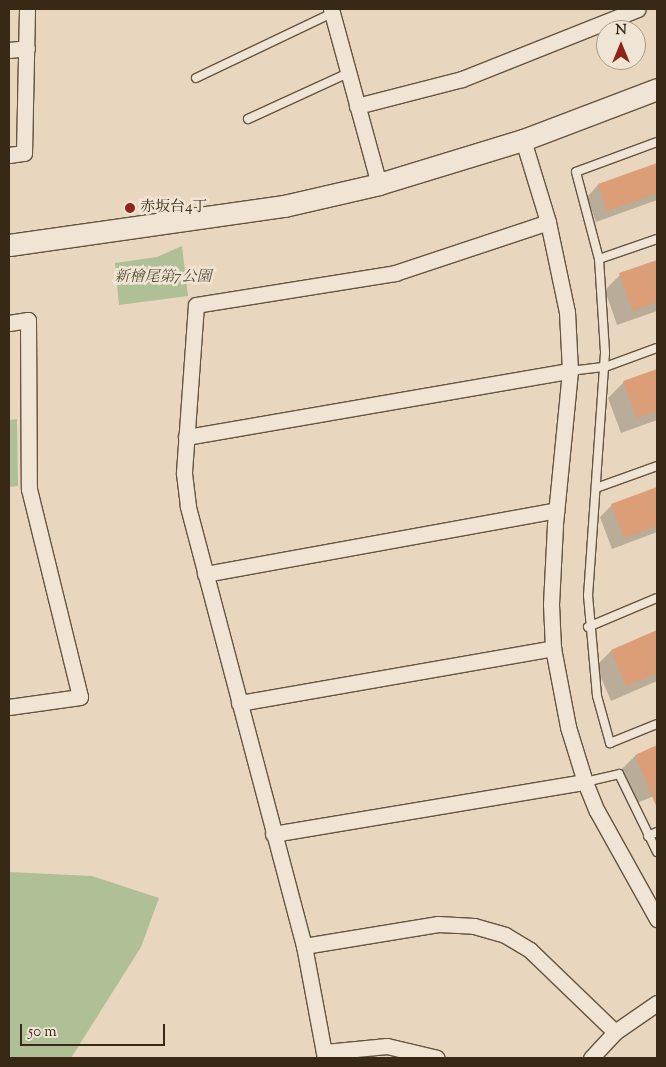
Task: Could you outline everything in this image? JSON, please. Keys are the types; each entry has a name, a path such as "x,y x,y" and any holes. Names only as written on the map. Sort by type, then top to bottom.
{"street":[{"path":"9,155 24,153 27,9"},
{"path":"357,106 462,78 638,9"},
{"path":"332,11 378,184"},
{"path":"9,50 27,48"},
{"path":"9,245 284,206 378,184 523,140 657,89"},
{"path":"523,140 548,222 567,312 570,371 556,510 551,604 553,648 568,727 586,782 598,811 657,919"},
{"path":"437,1058 387,1046 325,1055 304,946 188,506 184,472 196,305 394,273 548,222"},
{"path":"9,323 28,320 29,489 80,697 9,707"},
{"path":"186,438 570,371"},
{"path":"205,574 556,510"},
{"path":"239,703 553,648"},
{"path":"273,834 586,782"},
{"path":"304,946 438,924 474,926 505,935 530,950 615,1032"},
{"path":"591,1058 615,1032 657,1003"}],"lane":[{"path":"196,78 332,11"},
{"path":"248,119 348,73"},
{"path":"657,142 576,172 598,259 605,367 588,627 597,696 610,743 657,724"},
{"path":"598,259 657,238"},
{"path":"570,371 605,367 657,348"},
{"path":"596,488 657,466"},
{"path":"588,627 657,598"},
{"path":"586,782 619,774 657,852"},
{"path":"648,836 657,832"}],"green space":[{"name":"新檜尾第7公園","path":"182,246 188,296 119,305 115,263 157,257"},
{"path":"17,419 18,486 9,487 9,420"},
{"path":"9,872 92,876 159,898 141,947 71,1058 9,1058"}],"building":[{"path":"657,163 657,193 607,211 598,184"},
{"path":"657,260 657,302 633,311 619,273"},
{"path":"657,369 657,411 637,418 623,381"},
{"path":"657,487 657,526 624,538 611,504"},
{"path":"657,630 657,673 626,686 611,650"},
{"path":"657,745 657,808 635,755"}],"place":[{"name":"赤坂台4丁","path":"130,208"}]}
